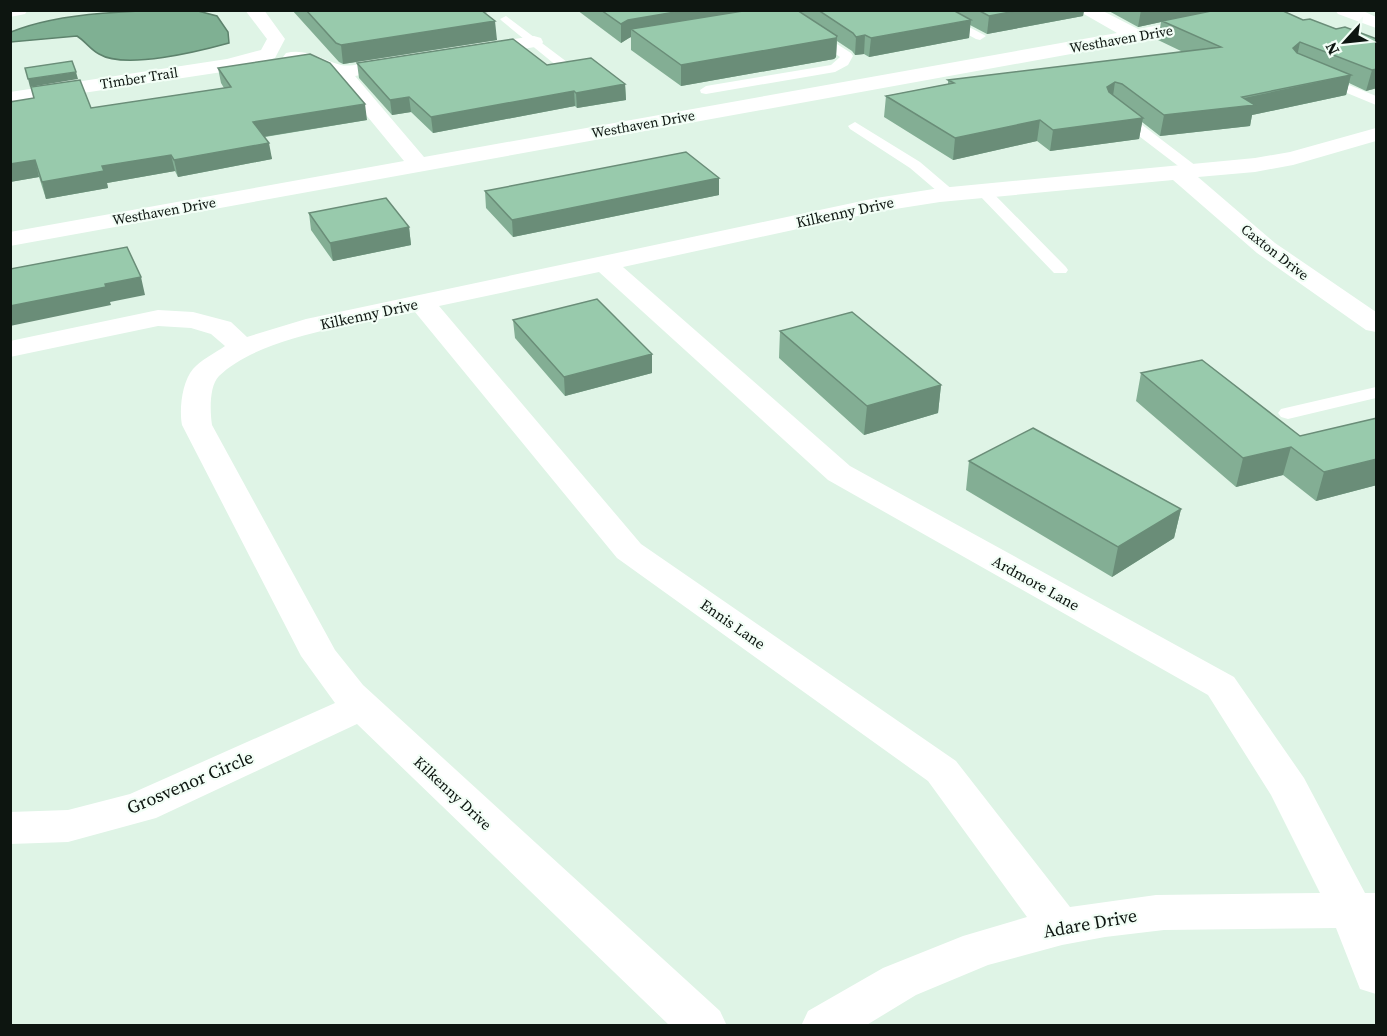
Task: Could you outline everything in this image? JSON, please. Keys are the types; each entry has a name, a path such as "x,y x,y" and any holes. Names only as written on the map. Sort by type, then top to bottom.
{"street":[{"path":"10,12 19,10"},
{"path":"254,10 276,39 268,54"},
{"path":"1086,10 1137,36"},
{"name":"Westhaven Drive","path":"10,239 1275,10"},
{"path":"1344,10 1377,23"},
{"path":"454,54 534,42"},
{"name":"Timber Trail","path":"10,98 229,64 268,54 311,58 341,72 419,165"},
{"path":"341,72 420,59"},
{"name":"Kilkenny Drive","path":"703,1026 361,707 320,656 197,425 194,408 204,374 242,347 306,327 876,205 949,194 1255,165 1293,158 1377,134"},
{"name":"Caxton Drive","path":"1187,172 1297,271 1377,324"},
{"name":"Ardmore Lane","path":"604,263 839,473 1221,686 1289,789 1364,911 1377,975"},
{"name":"Ennis Lane","path":"423,303 629,551 942,771 1059,926"},
{"path":"10,350 158,318 192,320 221,328 242,347"},
{"name":"Grosvenor Circle","path":"10,828 68,826 141,807 361,707"},
{"name":"Adare Drive","path":"825,1026 889,984 980,946 1059,926 1150,913 1282,909 1364,911"}],"lane":[{"path":"927,10 980,36"},
{"path":"706,90 835,68 844,62 846,56 783,16"},
{"path":"506,19 567,68"},
{"path":"1307,72 1377,101"},
{"path":"1112,109 1187,172"},
{"path":"855,126 915,165 949,194"},
{"path":"983,191 1060,270"},
{"path":"1288,413 1377,393"}],"shaded area":[{"path":"198,11 217,16 228,32 229,43 163,57 126,60 99,54 77,36 11,42 11,32 31,25 78,16 103,13"}],"building":[{"path":"306,10 481,10 495,21 341,45 336,43"},
{"path":"601,10 687,10 628,20 621,24"},
{"path":"749,10 797,10 837,36 681,65 631,29"},
{"path":"818,10 953,10 971,20 871,38 865,35 856,37"},
{"path":"978,10 1021,10 989,16"},
{"path":"1216,10 1281,10 1303,20 1310,19 1336,29 1345,27 1377,39 1377,69 1372,70 1300,42 1293,48 1297,53 1351,75 1242,97 1255,105 1164,115 1122,84 1115,82 1107,87 1109,92 1143,118 1053,130 1040,120 955,138 886,96 954,83 948,80 1221,47 1162,21"},
{"path":"513,39 547,65 591,58 625,84 431,117 409,97 390,100 357,63"},
{"path":"310,54 330,63 365,104 253,122 269,143 174,160 171,155 102,166 104,171 42,182 35,160 10,164 10,102 34,98 31,87 80,80 91,108 231,87 218,68"},
{"path":"72,61 76,72 28,79 25,68"},
{"path":"686,152 719,178 512,220 485,191"},
{"path":"386,198 409,227 330,243 309,213"},
{"path":"127,247 141,277 105,284 106,287 10,306 10,269"},
{"path":"597,299 652,354 564,377 513,320"},
{"path":"852,312 941,385 867,406 780,331"},
{"path":"1202,360 1300,436 1377,418 1377,459 1324,472 1291,447 1243,458 1141,373"},
{"path":"1033,428 1181,509 1118,547 969,461"}]}
